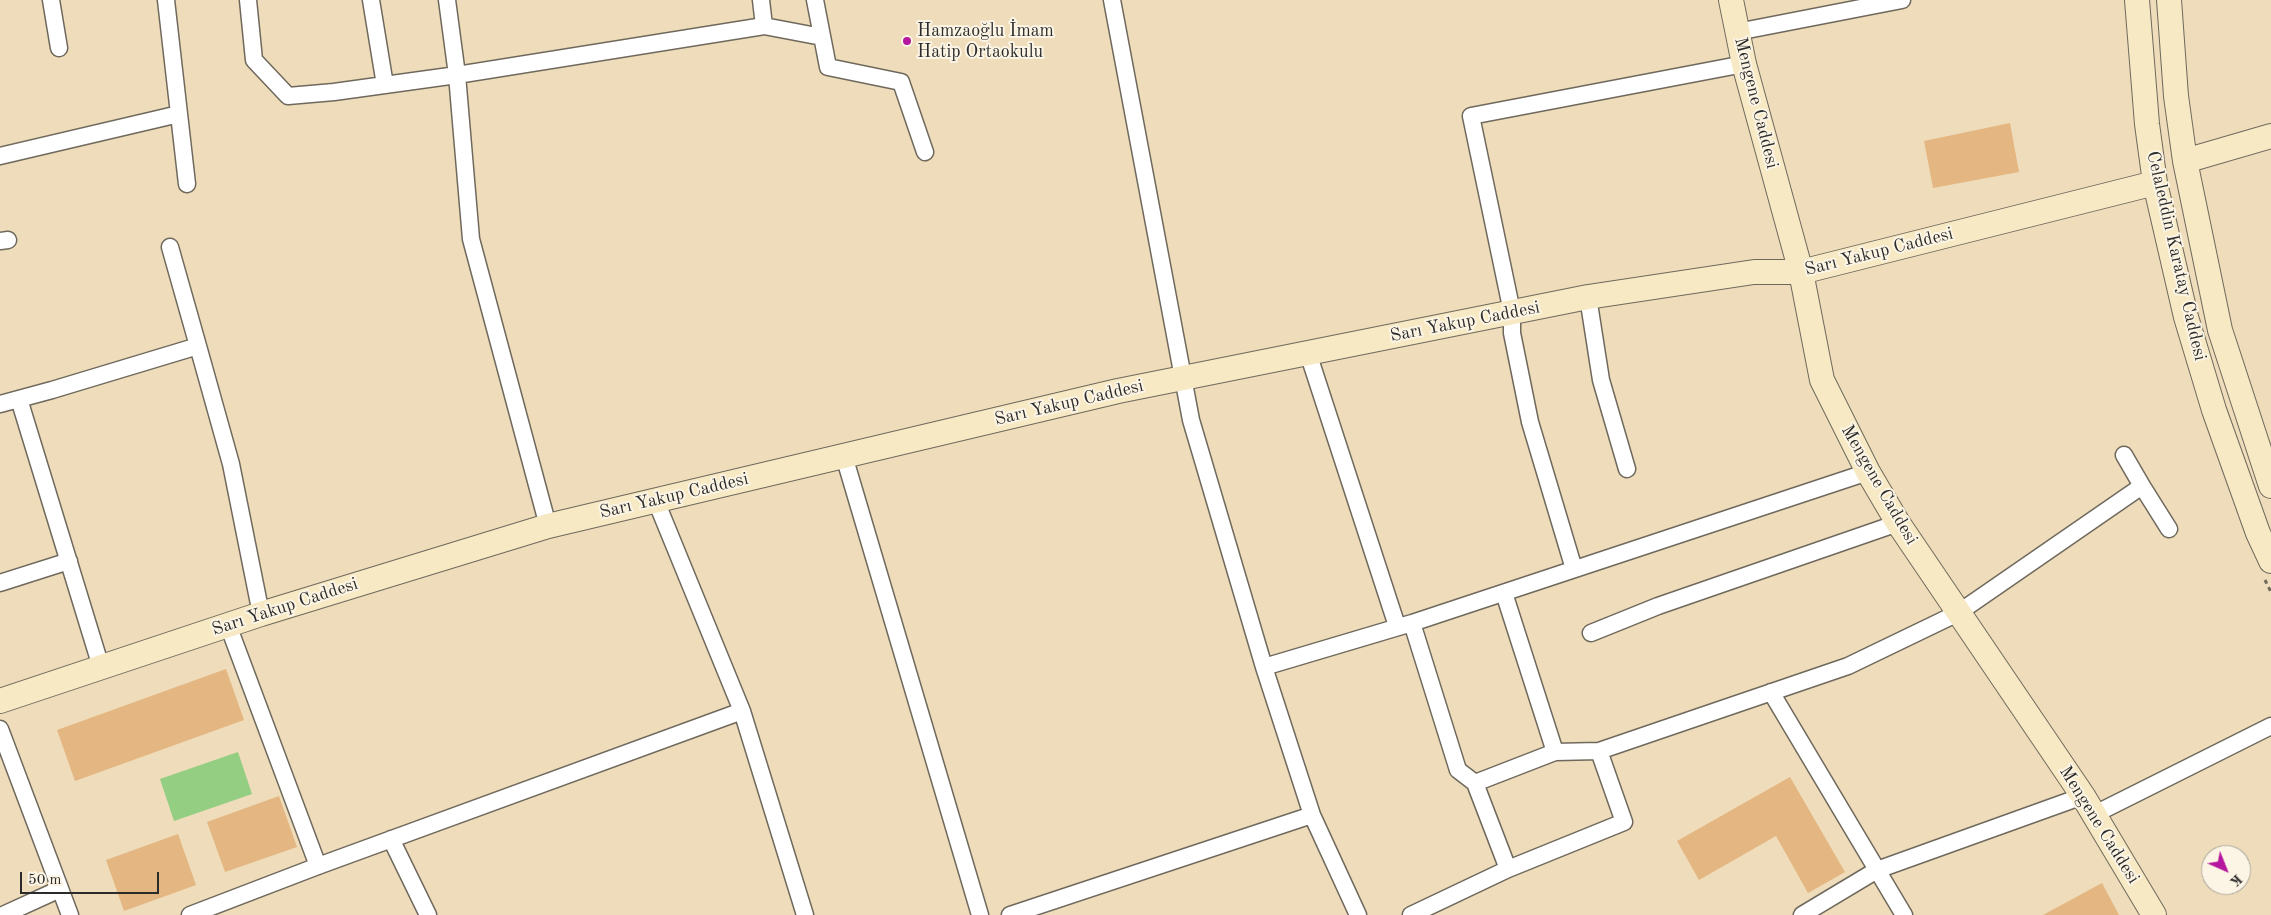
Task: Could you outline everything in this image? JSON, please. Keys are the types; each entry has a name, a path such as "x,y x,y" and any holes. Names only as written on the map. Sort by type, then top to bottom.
{"street":[{"path":"51,0 59,48"},
{"path":"166,0 187,184"},
{"path":"248,0 254,60 288,96 457,75 764,26 822,37"},
{"path":"371,0 385,85"},
{"path":"447,0 457,75 471,239 548,526"},
{"path":"761,0 764,26"},
{"path":"815,0 828,67 901,82 925,152"},
{"path":"1113,0 1191,420 1264,667 1312,815 1358,915"},
{"name":"Mengene Caddesi","path":"1731,0 1744,64 1801,272 1822,380 1868,472 1898,523 2089,805 2154,915"},
{"path":"1737,32 1902,0"},
{"name":"Celaleddin Karatay Caddesi","path":"2137,0 2147,124 2156,183 2186,317 2205,382 2258,533 2271,561"},
{"name":"Celaleddin Karatay Caddesi","path":"2169,0 2176,96 2185,161 2220,330 2271,486"},
{"path":"1574,569 1530,422 1512,333 1512,312 1471,116 1744,64"},
{"path":"0,156 179,114"},
{"path":"2185,161 2271,136"},
{"name":"Sarı Yakup Caddesi","path":"0,701 262,614 548,526 1118,390 1588,297 1754,272 1801,272 2156,183"},
{"path":"170,247 231,464 262,614"},
{"path":"1588,297 1601,380 1627,469"},
{"path":"0,404 198,346"},
{"path":"1308,353 1458,770 1475,783 1508,869"},
{"path":"20,398 101,667"},
{"path":"2124,455 2169,530"},
{"path":"844,456 980,915"},
{"path":"1264,667 1405,625 1868,472"},
{"path":"1475,783 1555,752 1599,751 1848,666 1958,613 2142,486"},
{"path":"656,501 742,711 805,915"},
{"path":"1591,633 1658,606 1898,523"},
{"path":"0,583 69,561"},
{"path":"1504,593 1555,752"},
{"path":"228,625 318,866"},
{"path":"1771,692 1904,915"},
{"path":"190,915 391,839 742,711"},
{"path":"1802,915 1877,870 2089,805 2271,726"},
{"path":"0,729 70,915"},
{"path":"1411,915 1508,869 1624,822 1599,751"},
{"path":"1010,915 1312,815"},
{"path":"391,839 428,915"},
{"path":"2,915 60,889"}],"green space":[{"path":"238,752 252,794 174,821 160,779"}],"building":[{"path":"2010,123 2019,172 1933,188 1924,141"},
{"path":"226,669 244,720 75,781 57,730"},
{"path":"1790,777 1845,872 1808,893 1776,836 1699,880 1677,841"},
{"path":"279,796 297,847 225,872 207,822"},
{"path":"178,834 196,885 124,911 106,860"},
{"path":"2102,883 2119,915 2043,915"}],"place":[{"name":"Hamzaoğlu İmam Hatip Ortaokulu","path":"907,41"}]}
